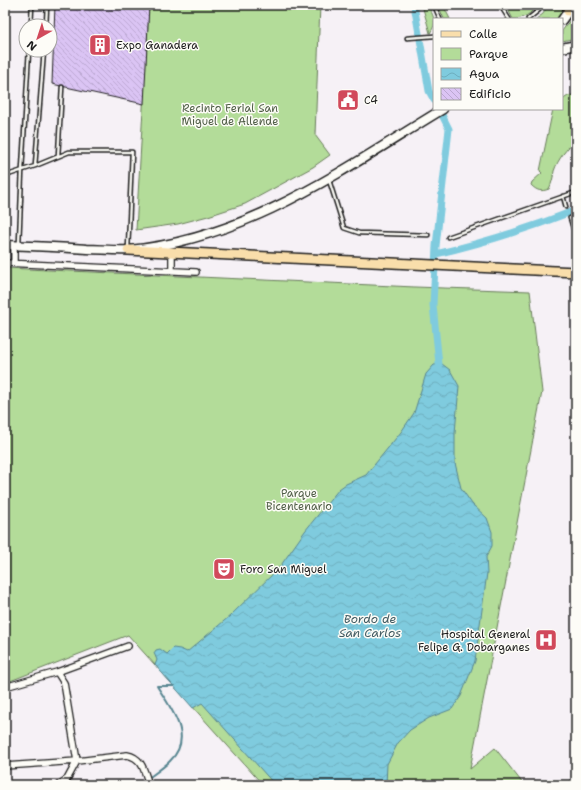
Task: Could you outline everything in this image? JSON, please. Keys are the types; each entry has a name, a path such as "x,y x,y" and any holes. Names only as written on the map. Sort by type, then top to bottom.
{"main road":[{"path":"563,19 571,7"},
{"path":"563,48 576,44"},
{"path":"128,250 182,241 210,234 240,223 296,197 329,179 440,111"},
{"path":"10,245 576,272"}],"street":[{"path":"10,245 14,263"},
{"path":"172,252 172,270"},
{"path":"5,263 196,272"},
{"path":"5,687 57,672 128,646"},
{"path":"57,672 64,683 77,761 64,785"},
{"path":"5,766 77,761 127,754 134,756 140,761 149,785"},
{"path":"58,785 68,779"}],"lane":[{"path":"31,18 32,5"},
{"path":"46,18 47,5"},
{"path":"434,5 440,18"},
{"path":"500,5 508,18"},
{"path":"529,18 540,10 542,5"},
{"path":"407,38 433,36"},
{"path":"10,245 22,170 29,58"},
{"path":"35,166 43,58"},
{"path":"58,156 62,86"},
{"path":"5,176 69,152 132,152 128,250"},
{"path":"329,179 344,228 359,233 428,235"},
{"path":"448,237 576,192"},
{"path":"563,196 566,206"},
{"path":"570,218 576,237"}],"green space":[{"name":"Recinto Ferial San Miguel de Allende","path":"149,5 320,5 315,135 330,155 313,167 245,204 178,224 136,230"},
{"path":"422,5 428,5 434,18 433,28 430,33"},
{"path":"438,5 443,5 450,18 444,18"},
{"path":"536,5 532,11 520,18 512,18 506,6"},
{"path":"548,5 566,5 560,18 537,18 543,14"},
{"path":"576,12 576,38 563,41 563,30"},
{"path":"576,94 576,140 560,158 554,171 549,189 541,191 537,190 531,185 532,182 542,173 540,171 553,110 563,110 563,99"},
{"name":"Parque Bicentenario","path":"5,268 530,291 542,392 470,769 495,748 524,785 263,785 128,635 5,683"}],"water":[{"name":"Bordo de San Carlos","path":"442,364 450,370 459,386 455,433 455,463 461,488 472,504 487,518 492,532 492,546 486,557 487,573 475,661 461,696 452,709 429,718 410,730 398,743 387,764 386,785 275,785 202,703 193,708 155,665 157,660 154,653 156,650 160,649 167,654 173,648 187,652 230,616 279,568 305,531 339,489 346,484 366,475 401,432 414,413 426,374 434,365"}],"building":[{"name":"Expo Ganadera","path":"55,5 149,5 144,104 52,84 53,58 58,58 58,18 55,18"},
{"path":"576,779 576,785 568,785"}],"waterway":[{"path":"414,5 429,91 433,98"},
{"path":"439,364 433,305 436,246 449,129 440,110"},
{"path":"436,254 507,235 576,210"},
{"path":"142,785 143,782 170,761 177,752 181,733 178,723 157,686 174,686"}],"place":[{"name":"Expo Ganadera","path":"100,45"},
{"name":"C4","path":"348,100"},
{"name":"Foro San Miguel","path":"224,569"},
{"name":"Hospital General Felipe G. Dobarganes","path":"546,640"}]}
